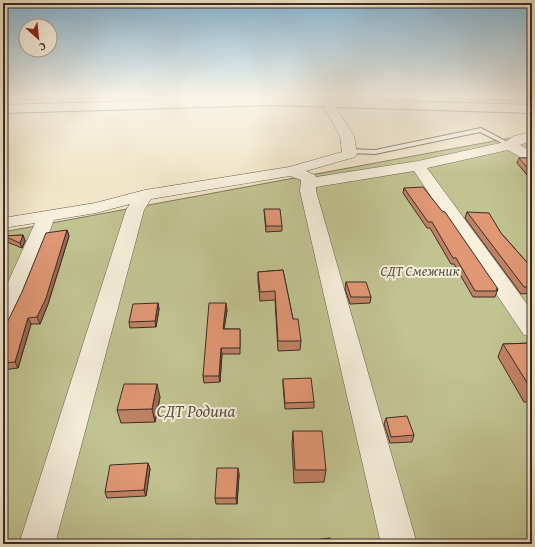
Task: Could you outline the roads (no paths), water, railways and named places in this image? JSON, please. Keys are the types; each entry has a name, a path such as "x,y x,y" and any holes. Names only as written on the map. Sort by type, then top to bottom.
{"street":[{"path":"300,177 350,154 347,136 339,123"},
{"path":"3,223 46,218 96,208 145,195 300,177 418,166 510,145 518,139 532,136"},
{"path":"510,145 532,158"},
{"path":"418,166 532,329"},
{"path":"300,177 310,199 399,544"},
{"path":"37,544 135,210 145,195"},
{"path":"3,315 12,298 46,218"}],"lane":[{"path":"349,151 375,152 481,130 510,145"}],"park label":[{"name":"СДТ Смежник","path":"420,271"},
{"name":"СДТ Родина","path":"196,411"}]}
